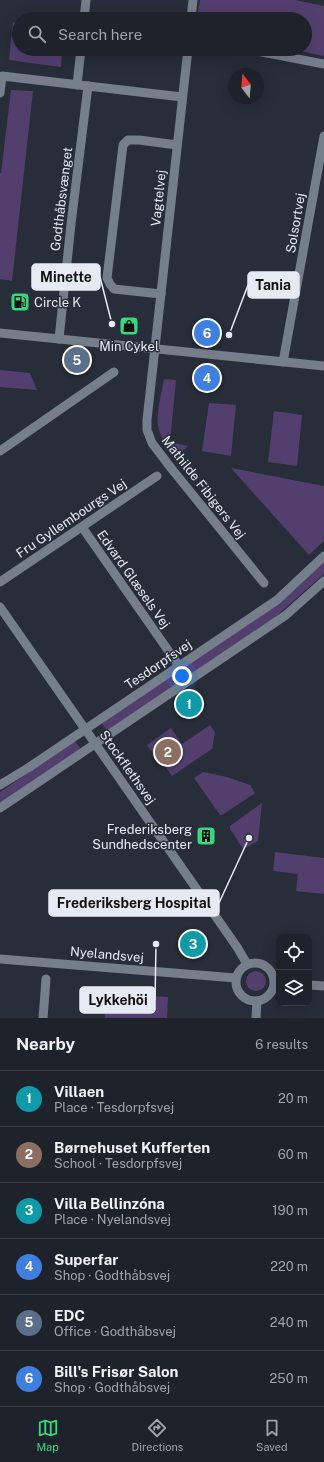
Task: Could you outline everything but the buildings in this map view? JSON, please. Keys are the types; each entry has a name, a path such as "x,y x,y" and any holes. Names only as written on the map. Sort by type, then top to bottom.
{"street":[{"path":"85,12 86,0"},
{"path":"192,12 193,0"},
{"path":"77,85 80,56"},
{"name":"Vagtelvej","path":"154,350 187,56"},
{"path":"282,56 324,64"},
{"path":"0,93 2,76 182,97"},
{"name":"Godthåbsvænget","path":"59,339 88,86"},
{"name":"Solsortvej","path":"282,362 324,136"},
{"path":"161,294 114,289 107,278 123,145 128,140 177,145"},
{"path":"0,333 154,350 324,366"},
{"name":"Mathilde Fibigers Vej","path":"154,350 147,420 147,430 152,443 264,583"},
{"path":"0,451 114,372"},
{"name":"Fru Gyllembourgs Vej","path":"0,582 157,476"},
{"name":"Edvard Glæsels Vej","path":"82,527 178,666"},
{"name":"Tesdorpfsvej","path":"1,781 28,768 277,600 324,556"},
{"path":"0,808 286,615 324,581"},
{"name":"Stockflethsvej","path":"0,607 233,940 247,964"},
{"name":"Nyelandsvej","path":"0,959 236,978"},
{"path":"276,980 272,972 266,966 255,962 247,964 242,968 236,978 236,986 239,992 246,999 257,1001 264,999 269,995 276,984"},
{"path":"43,1018 46,979"},
{"path":"312,985 324,986"},
{"path":"256,1018 257,1001"}],"shaded area":[{"path":"200,0 295,0 324,6 324,56 312,53 312,12 198,12"},
{"path":"12,32 12,56 62,56 61,67 9,60"},
{"path":"11,90 33,91 12,281 0,279 0,173"},
{"path":"0,370 30,373 37,390 0,387"},
{"path":"164,379 176,380 170,442 188,446 182,452 175,453 166,445 159,429 158,415"},
{"path":"209,403 236,405 231,456 202,451"},
{"path":"274,411 302,415 297,466 268,462"},
{"path":"231,468 324,486 324,541 309,555"},
{"path":"324,561 324,574 274,618 107,731 102,723"},
{"path":"210,725 215,732 212,749 172,776 165,766 163,767 147,745 171,728 182,744"},
{"path":"75,741 80,748 78,750 0,803 0,792"},
{"path":"203,772 227,777 250,785 255,793 220,815 194,778"},
{"path":"262,803 258,841 243,849 230,829 230,826"},
{"path":"275,852 324,858 324,894 296,891 298,874 273,871"},
{"path":"256,971 263,974 266,981 263,988 256,991 249,988 246,981 249,974"},
{"path":"106,993 168,997 167,1018 105,1018"}],"place":[{"name":"Circle K","path":"20,302"},
{"name":"Minette","path":"112,324"},
{"name":"Min Cykel","path":"129,326"},
{"name":"Bill's Frisør Salon","path":"207,333"},
{"name":"Tania","path":"229,335"},
{"name":"EDC","path":"77,360"},
{"name":"Superfar","path":"207,378"},
{"name":"Villaen","path":"189,704"},
{"name":"Børnehuset Kufferten","path":"168,752"},
{"name":"Frederiksberg Sundhedscenter","path":"206,836"},
{"name":"Frederiksberg Hospital","path":"249,838"},
{"name":"Lykkehöi","path":"156,944"},
{"name":"Villa Bellinzóna","path":"193,944"}]}
